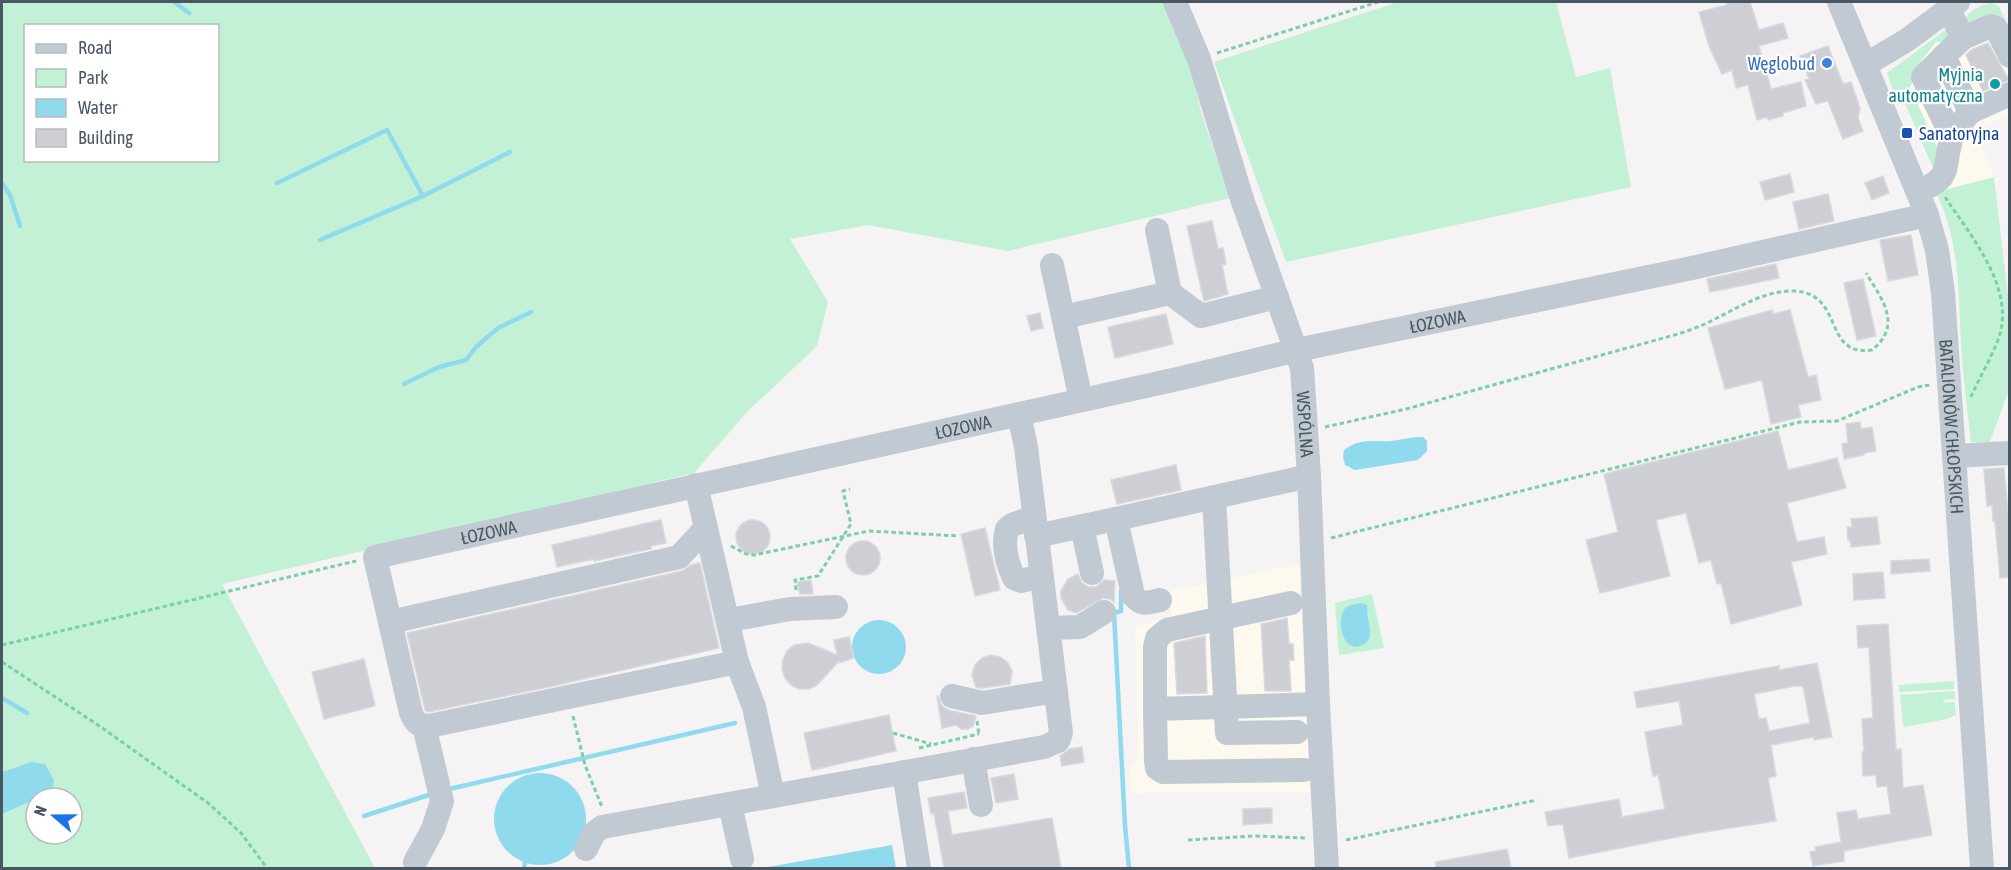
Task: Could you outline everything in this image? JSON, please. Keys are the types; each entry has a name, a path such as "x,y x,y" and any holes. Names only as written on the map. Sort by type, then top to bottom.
{"street":[{"name":"WSPÓLNA","path":"1175,2 1199,58 1242,199 1302,368 1327,868"},
{"name":"BATALIONÓW CHŁOPSKICH","path":"1839,2 1865,65 1927,188 1927,215 1933,230 1940,272 1950,382 1982,868"},
{"path":"1865,65 1897,46 1954,6 1963,38"},
{"path":"1952,137 1923,77 1963,38 1991,26 1996,28 2010,56"},
{"path":"1944,56 1970,112"},
{"path":"1927,188 1944,174 1952,137 1970,112 2010,94"},
{"name":"ŁOZOWA","path":"375,557 1182,378 1297,350 1692,268 1927,215"},
{"path":"1157,230 1170,293 1201,316 1277,297"},
{"path":"1052,265 1081,400"},
{"path":"1064,316 1170,293"},
{"path":"586,849 594,833 602,827 1044,747 1058,741 1061,733 1049,628 1026,447 1019,414"},
{"path":"1954,456 2010,453"},
{"path":"1041,576 1021,581 1014,578 1004,547 1007,529 1012,525 1082,526 1309,476"},
{"path":"696,485 737,662 754,707 773,796"},
{"path":"1214,497 1229,771"},
{"path":"1116,519 1133,595 1138,601 1146,604 1160,600"},
{"path":"1082,526 1092,573"},
{"path":"390,622 680,557 707,531"},
{"path":"375,557 411,712 414,721 424,726 737,662"},
{"path":"1291,603 1167,630 1157,638 1155,647 1157,768 1163,772 1304,770"},
{"path":"729,620 798,609 836,608"},
{"path":"1049,628 1080,627 1104,612"},
{"path":"964,699 982,703 1056,691"},
{"path":"1155,709 1318,704"},
{"path":"415,862 433,829 442,801 424,726"},
{"path":"1227,733 1297,732"},
{"path":"978,759 981,805"},
{"path":"904,772 919,868"},
{"path":"730,804 742,859"}],"path":[{"path":"1199,58 1378,2"},
{"path":"1927,188 1978,246 1997,285 2002,306 2003,320 2000,332 1963,413 1952,423"},
{"path":"1306,426 1322,427 1348,423 1620,351 1685,332 1763,296 1779,292 1807,293 1818,298 1832,318 1845,345 1863,351 1872,350 1883,339 1888,328 1888,320 1887,311 1866,273"},
{"path":"1311,542 1800,422 1837,421 1918,387 1950,382"},
{"path":"798,609 795,580 818,576 851,525 843,491 850,489"},
{"path":"707,531 746,554 754,555 869,531 959,536"},
{"path":"2,645 375,557"},
{"path":"2,662 98,725 208,803 241,833 267,868"},
{"path":"569,697 585,765 609,826"},
{"path":"964,699 979,734 978,759"},
{"path":"893,733 933,745"},
{"path":"915,749 979,734"},
{"path":"1188,840 1253,836 1325,840 1354,839 1537,800"}],"shaded area":[{"path":"1991,3 1999,6 2009,28 2009,115 1975,130 1994,177 1941,191 1900,92 1894,94 1887,73 1965,19 1978,7"},
{"path":"1299,564 1310,792 1130,793 1129,771 1138,757 1135,626 1172,618 1167,591"}],"green space":[{"path":"2,2 1162,2 1189,61 1201,112 1230,198 1008,251 868,225 790,239 828,302 817,346 746,413 694,473 222,584 375,868 2,868 2,814 24,804 24,846 84,846 84,786 47,786 31,762 2,772"},
{"path":"1398,2 1556,2 1576,77 1610,68 1631,187 1286,262 1214,62"},
{"path":"1991,3 1999,6 2009,28 1969,23 1965,19 1976,8"},
{"path":"1948,28 1949,39 1936,42 1921,61 1922,73 1910,87 1938,149 1935,173 1900,92 1894,94 1887,73"},
{"path":"1994,177 2009,305 2010,387 1989,444 1971,442 1955,255 1945,214 1937,195 1941,191"},
{"path":"1372,594 1384,648 1339,655 1335,603"},
{"path":"1954,681 1954,689 1899,692 1899,685"},
{"path":"1955,691 1955,699 1943,700 1944,703 1955,702 1956,715 1947,719 1905,727 1903,725 1900,695"}],"water":[{"path":"1423,437 1427,441 1427,451 1418,460 1355,470 1345,465 1344,450 1350,446 1367,441 1391,441"},
{"path":"1361,603 1367,605 1370,635 1364,644 1353,646 1344,637 1341,620 1344,610"},
{"path":"879,620 889,622 898,628 904,637 906,647 904,657 898,666 889,672 879,674 869,672 860,666 854,657 852,647 854,637 860,628 869,622"},
{"path":"31,762 45,764 54,780 53,786 24,786 24,804 2,814 2,772"},
{"path":"540,773 558,777 572,787 582,801 586,819 582,837 572,851 558,861 540,865 522,861 508,851 498,837 494,819 498,801 508,787 522,777"},
{"path":"892,845 896,868 762,868"}],"building":[{"path":"1726,2 1750,2 1759,30 1783,23 1788,38 1759,46 1771,89 1801,82 1806,106 1783,113 1783,116 1757,120 1748,85 1736,88 1732,70 1722,74 1709,46 1699,12 1727,5"},
{"path":"1988,43 2009,80 1983,91 1966,55 1971,50"},
{"path":"1828,46 1843,84 1851,82 1860,108 1858,118 1863,131 1843,139 1828,101 1816,104 1805,80 1809,79 1800,56"},
{"path":"1790,174 1794,192 1765,200 1760,182"},
{"path":"1883,176 1889,193 1872,200 1865,183"},
{"path":"1828,194 1834,221 1799,229 1793,202"},
{"path":"1212,221 1218,249 1223,248 1226,264 1222,265 1228,294 1204,301 1187,226"},
{"path":"1911,235 1918,275 1888,281 1880,240"},
{"path":"1776,264 1779,278 1710,292 1707,279"},
{"path":"1863,279 1876,336 1857,340 1844,283"},
{"path":"1772,310 1773,314 1790,310 1808,377 1816,375 1821,400 1798,405 1801,417 1771,424 1762,380 1725,389 1708,328"},
{"path":"1040,313 1043,328 1031,331 1027,316"},
{"path":"1166,314 1173,344 1115,358 1108,327"},
{"path":"1860,422 1861,429 1872,427 1876,451 1844,459 1842,444 1848,443 1846,424"},
{"path":"1778,431 1788,470 1837,458 1846,488 1787,503 1797,542 1824,537 1827,554 1791,562 1802,605 1731,624 1721,583 1717,584 1711,560 1699,563 1686,513 1656,520 1670,576 1600,593 1586,540 1618,532 1604,474"},
{"path":"1176,465 1181,490 1117,504 1111,480"},
{"path":"2004,468 2008,514 2010,514 2010,577 2000,578 1995,521 1993,521 1992,505 1987,506 1984,469"},
{"path":"1877,517 1880,544 1851,547 1847,527 1852,527 1851,519"},
{"path":"661,520 666,543 651,546 651,549 557,567 552,545"},
{"path":"753,520 765,525 770,537 765,549 753,554 741,549 736,537 741,525"},
{"path":"985,528 1000,590 975,596 961,534"},
{"path":"863,541 875,546 880,558 875,570 863,575 851,570 846,558 851,546"},
{"path":"1929,559 1930,571 1891,574 1891,561"},
{"path":"700,563 719,648 553,686 428,712 425,710 407,633 682,571 691,565"},
{"path":"1883,572 1885,598 1854,600 1853,574"},
{"path":"1078,574 1081,582 1088,587 1096,587 1104,580 1115,581 1114,602 1103,598 1076,613 1068,610 1061,598 1061,591 1068,579"},
{"path":"811,580 813,594 800,594 797,582"},
{"path":"1287,618 1289,644 1293,644 1294,660 1289,660 1291,691 1265,691 1261,624"},
{"path":"1888,624 1896,750 1901,749 1903,788 1923,785 1932,835 1844,851 1844,861 1813,866 1810,852 1816,851 1815,847 1841,842 1837,813 1856,810 1858,819 1891,814 1887,786 1877,787 1876,775 1863,776 1862,719 1873,718 1869,647 1858,648 1857,626"},
{"path":"1205,636 1207,693 1177,694 1174,643"},
{"path":"849,637 854,658 839,663 839,661 817,685 809,689 799,689 785,678 782,669 783,660 787,651 794,645 808,643 837,655 834,640"},
{"path":"991,655 1000,657 1008,663 1012,671 1010,684 976,687 972,675 975,665 982,658"},
{"path":"364,659 375,706 324,719 312,672"},
{"path":"1817,663 1832,737 1814,740 1814,737 1771,745 1776,776 1768,778 1776,821 1692,834 1569,858 1563,824 1548,826 1545,812 1619,799 1622,817 1665,809 1658,775 1653,776 1645,732 1683,725 1679,701 1637,708 1634,692 1779,666 1779,670","holes":["1803,686 1810,723 1769,731 1766,718 1759,719 1754,694"]},
{"path":"937,696 942,706 948,710 976,716 973,726 968,729 961,729 956,725 942,728"},
{"path":"889,715 896,751 812,770 804,733"},
{"path":"1082,747 1084,762 1062,766 1060,756 1070,749"},
{"path":"1014,774 1018,799 996,803 991,778"},
{"path":"964,792 967,808 948,811 952,835 1052,818 1061,868 944,868 934,813 931,814 928,798"},
{"path":"1272,808 1272,823 1243,825 1243,809"},
{"path":"1507,849 1511,867 1436,868 1436,862"}],"waterway":[{"path":"174,2 189,13"},
{"path":"277,183 387,130 423,196 510,152"},
{"path":"2,183 10,195 20,226"},
{"path":"320,240 423,196"},
{"path":"404,384 439,367 466,360 476,347 498,328 531,312"},
{"path":"1121,591 1121,611 1114,613 1129,868"},
{"path":"2,698 27,713"},
{"path":"445,790 735,723"},
{"path":"364,816 432,794"},
{"path":"524,868 525,863"}],"place":[{"name":"Węglobud","path":"1827,63"},
{"name":"Myjnia automatyczna","path":"1995,84"},
{"name":"Sanatoryjna","path":"1907,133"}]}
